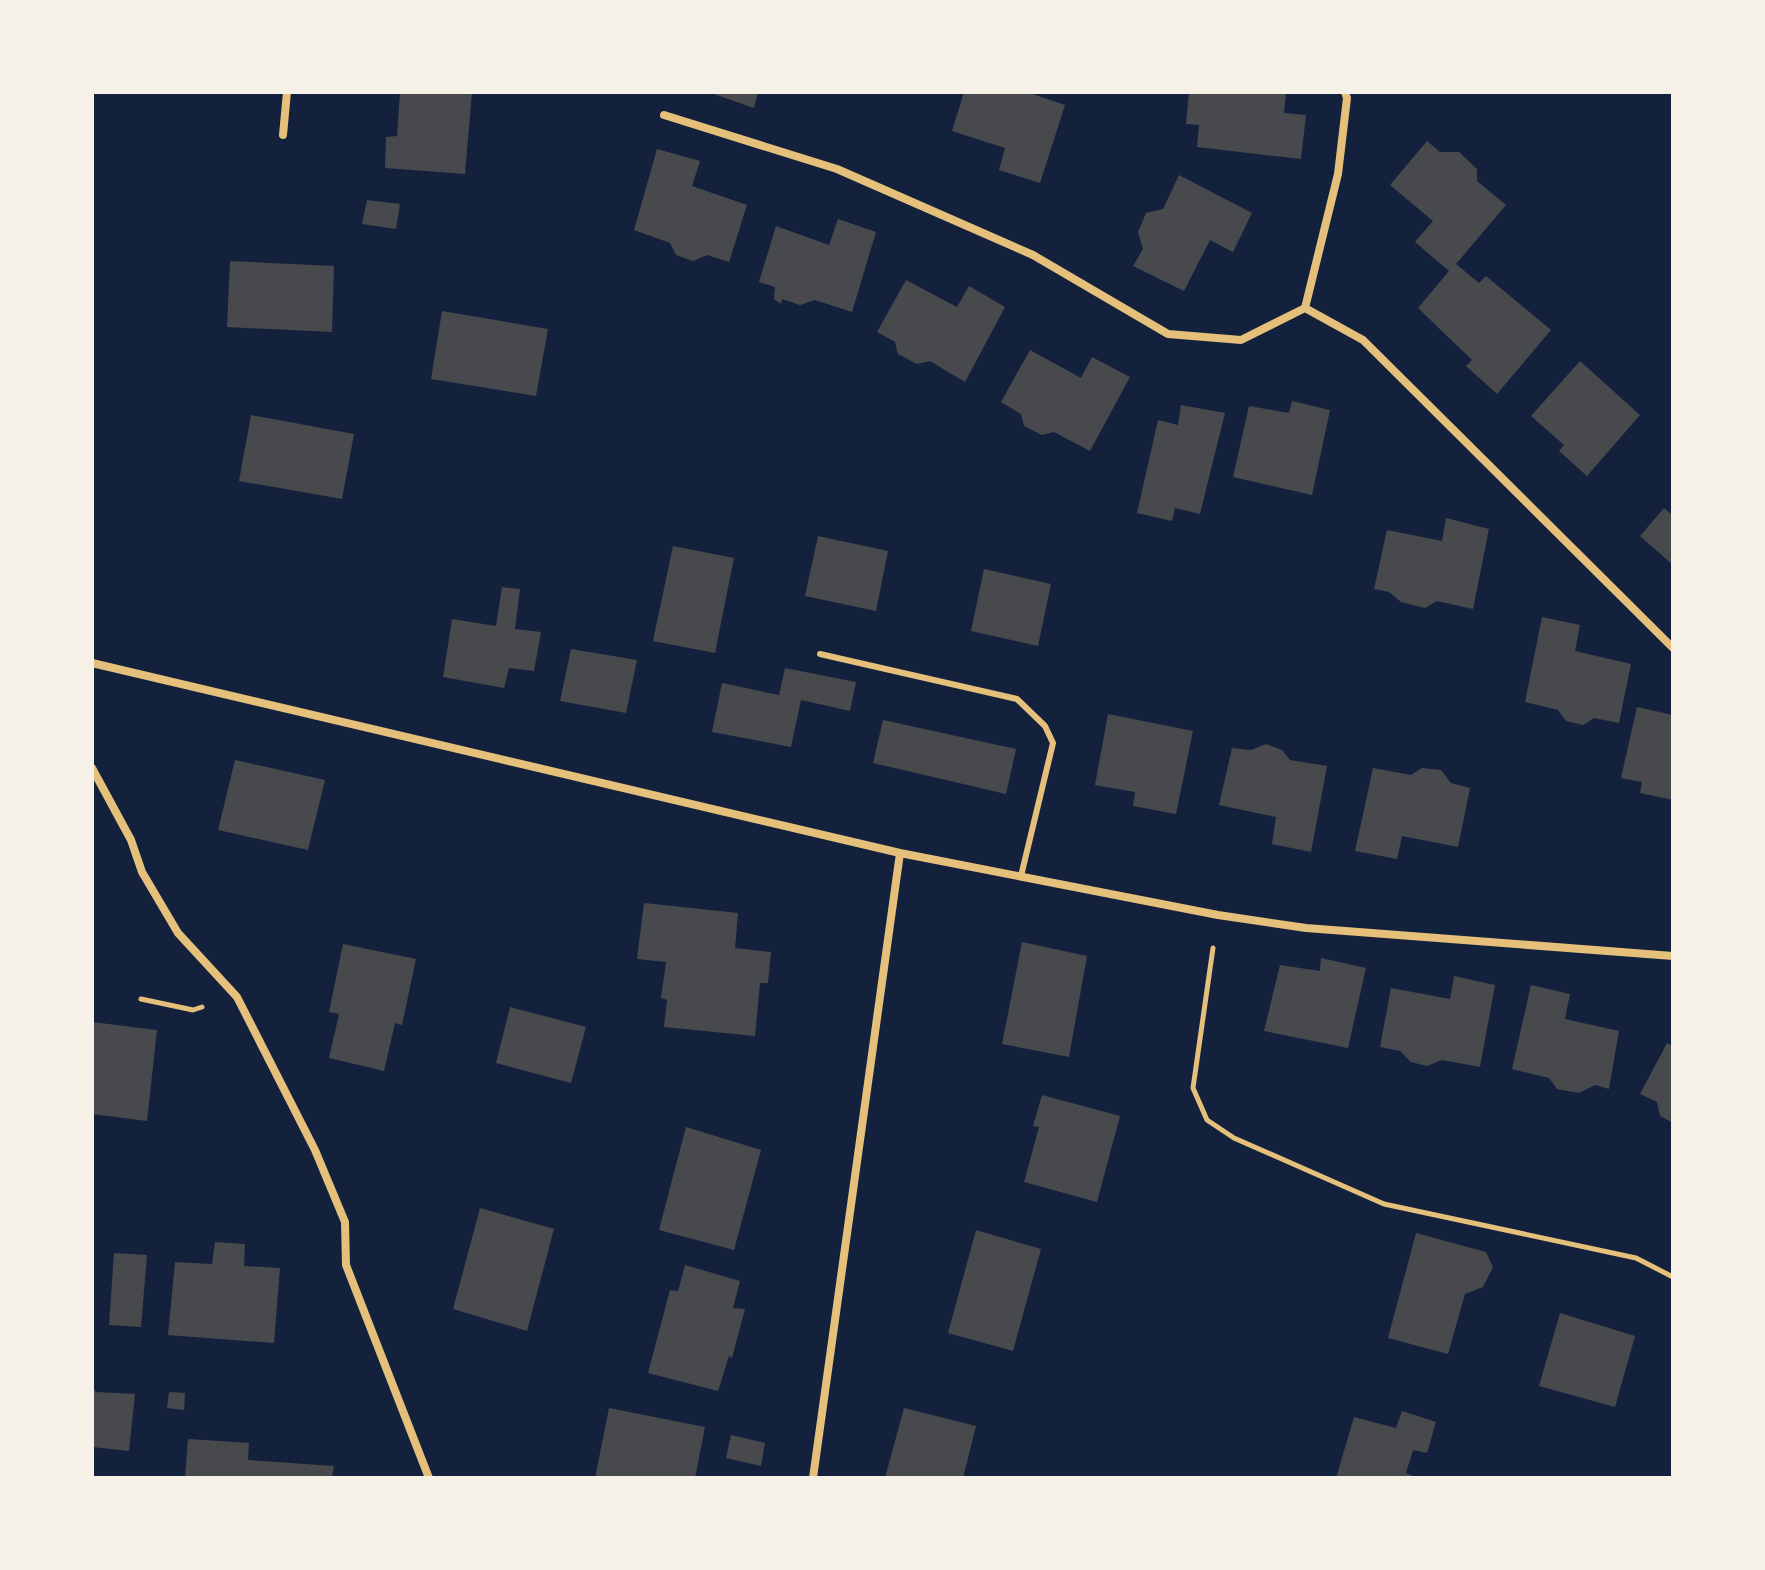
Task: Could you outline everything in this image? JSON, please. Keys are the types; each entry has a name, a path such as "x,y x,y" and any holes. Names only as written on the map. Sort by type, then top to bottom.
{"street":[{"path":"283,135 287,92"},
{"path":"664,115 837,169 1033,255 1168,334 1241,340 1305,308 1338,174 1347,98 1345,92"},
{"path":"1305,308 1363,340 1673,648"},
{"path":"92,663 900,853 1218,915 1306,928 1673,956"},
{"path":"92,768 131,840 142,872 178,933 237,997 315,1150 345,1222 346,1265 429,1478"},
{"path":"813,1478 900,853"}],"lane":[{"path":"820,654 1017,699 1045,726 1053,743 1021,876"}],"path":[{"path":"1218,915 1193,1088 1207,1120 1234,1138 1384,1204 1636,1258 1673,1277"},
{"path":"141,999 193,1010 237,997"}],"building":[{"path":"400,92 472,92 465,174 385,168 386,137 397,136"},
{"path":"708,92 758,92 754,108"},
{"path":"964,92 1027,92 1065,105 1040,183 999,170 1005,148 952,131"},
{"path":"1189,92 1286,94 1284,113 1306,115 1301,159 1197,147 1199,125 1186,124"},
{"path":"1427,141 1440,152 1459,152 1477,169 1477,181 1506,205 1456,264 1479,283 1486,276 1551,330 1497,394 1466,366 1472,360 1418,308 1449,271 1415,242 1433,221 1390,185"},
{"path":"657,149 700,161 692,186 747,205 729,262 707,255 693,261 676,255 670,243 634,230"},
{"path":"1179,175 1252,213 1233,252 1210,240 1184,291 1133,266 1143,249 1138,232 1146,213 1163,209"},
{"path":"367,200 400,204 396,229 362,224"},
{"path":"838,219 876,232 852,312 815,300 800,305 782,299 781,304 774,299 775,287 759,282 776,226 829,245"},
{"path":"230,261 334,266 332,332 227,327"},
{"path":"906,280 957,307 969,286 1005,307 965,382 930,361 917,364 898,354 895,342 877,332"},
{"path":"442,311 548,329 536,396 431,379"},
{"path":"1030,350 1081,378 1092,357 1130,377 1090,451 1054,432 1042,435 1024,426 1021,414 1001,402"},
{"path":"1580,361 1640,415 1587,476 1559,451 1564,445 1531,416"},
{"path":"1292,401 1330,410 1312,495 1233,477 1249,406 1289,413"},
{"path":"1181,405 1225,413 1200,514 1175,508 1172,521 1137,513 1158,420 1178,425"},
{"path":"251,415 354,434 342,499 239,481"},
{"path":"1664,508 1673,516 1673,565 1640,536"},
{"path":"1446,518 1489,529 1473,609 1437,601 1425,608 1401,602 1389,592 1374,589 1387,530 1442,541"},
{"path":"818,536 888,551 876,611 805,596"},
{"path":"673,546 734,558 715,653 653,641"},
{"path":"984,569 1051,584 1038,646 971,631"},
{"path":"502,587 520,589 515,629 541,632 534,671 509,668 504,688 443,677 452,619 496,626"},
{"path":"1542,617 1580,625 1575,651 1631,664 1619,723 1594,718 1583,725 1566,721 1558,710 1525,702"},
{"path":"571,649 637,660 626,713 560,701"},
{"path":"785,668 856,682 850,711 801,700 791,747 712,732 722,683 779,695"},
{"path":"1637,707 1673,715 1673,800 1640,793 1642,782 1621,778"},
{"path":"1108,714 1193,731 1176,814 1133,806 1135,792 1095,785"},
{"path":"883,720 1016,749 1006,794 873,763"},
{"path":"1266,744 1282,750 1290,760 1327,766 1311,852 1272,844 1276,817 1219,805 1232,748 1251,750"},
{"path":"235,760 325,780 308,850 218,830"},
{"path":"1373,768 1411,775 1422,768 1441,770 1451,783 1470,788 1458,847 1402,836 1397,859 1355,851"},
{"path":"644,903 738,913 735,948 771,952 768,983 760,983 755,1036 664,1027 667,1000 661,998 666,962 637,959"},
{"path":"1022,942 1087,956 1069,1057 1002,1044"},
{"path":"343,944 416,959 402,1025 395,1023 384,1071 329,1058 339,1014 329,1012"},
{"path":"1321,958 1366,968 1348,1048 1264,1031 1280,965 1320,971"},
{"path":"1454,976 1495,985 1480,1067 1442,1060 1427,1066 1411,1062 1400,1051 1380,1047 1391,988 1450,999"},
{"path":"1531,985 1570,994 1565,1019 1619,1031 1609,1089 1595,1085 1579,1093 1557,1089 1549,1078 1512,1069"},
{"path":"510,1007 586,1027 571,1083 496,1063"},
{"path":"92,1022 157,1030 147,1121 92,1114"},
{"path":"1667,1043 1673,1046 1673,1123 1660,1116 1657,1102 1640,1094"},
{"path":"1042,1095 1120,1116 1097,1202 1024,1182 1039,1127 1033,1126"},
{"path":"686,1127 761,1150 734,1250 659,1230"},
{"path":"480,1208 554,1229 527,1331 453,1309"},
{"path":"976,1230 1041,1249 1013,1351 948,1333"},
{"path":"1416,1233 1486,1252 1493,1267 1483,1287 1465,1294 1448,1354 1388,1338"},
{"path":"215,1242 245,1244 244,1266 280,1268 274,1343 168,1335 175,1262 212,1264"},
{"path":"114,1253 147,1255 141,1327 109,1325"},
{"path":"685,1265 740,1281 733,1308 745,1309 732,1358 729,1356 718,1391 648,1373 670,1290 678,1291"},
{"path":"1560,1313 1635,1336 1615,1407 1539,1386"},
{"path":"92,1386 96,1392 135,1394 129,1451 92,1447"},
{"path":"169,1392 185,1393 184,1410 167,1408"},
{"path":"609,1408 705,1427 695,1478 595,1478"},
{"path":"904,1408 976,1426 963,1478 885,1478"},
{"path":"1402,1411 1436,1422 1427,1453 1413,1450 1406,1473 1417,1478 1336,1478 1354,1417 1396,1428"},
{"path":"731,1435 765,1443 761,1466 726,1458"},
{"path":"188,1439 249,1443 248,1460 334,1466 332,1478 185,1478"}]}
